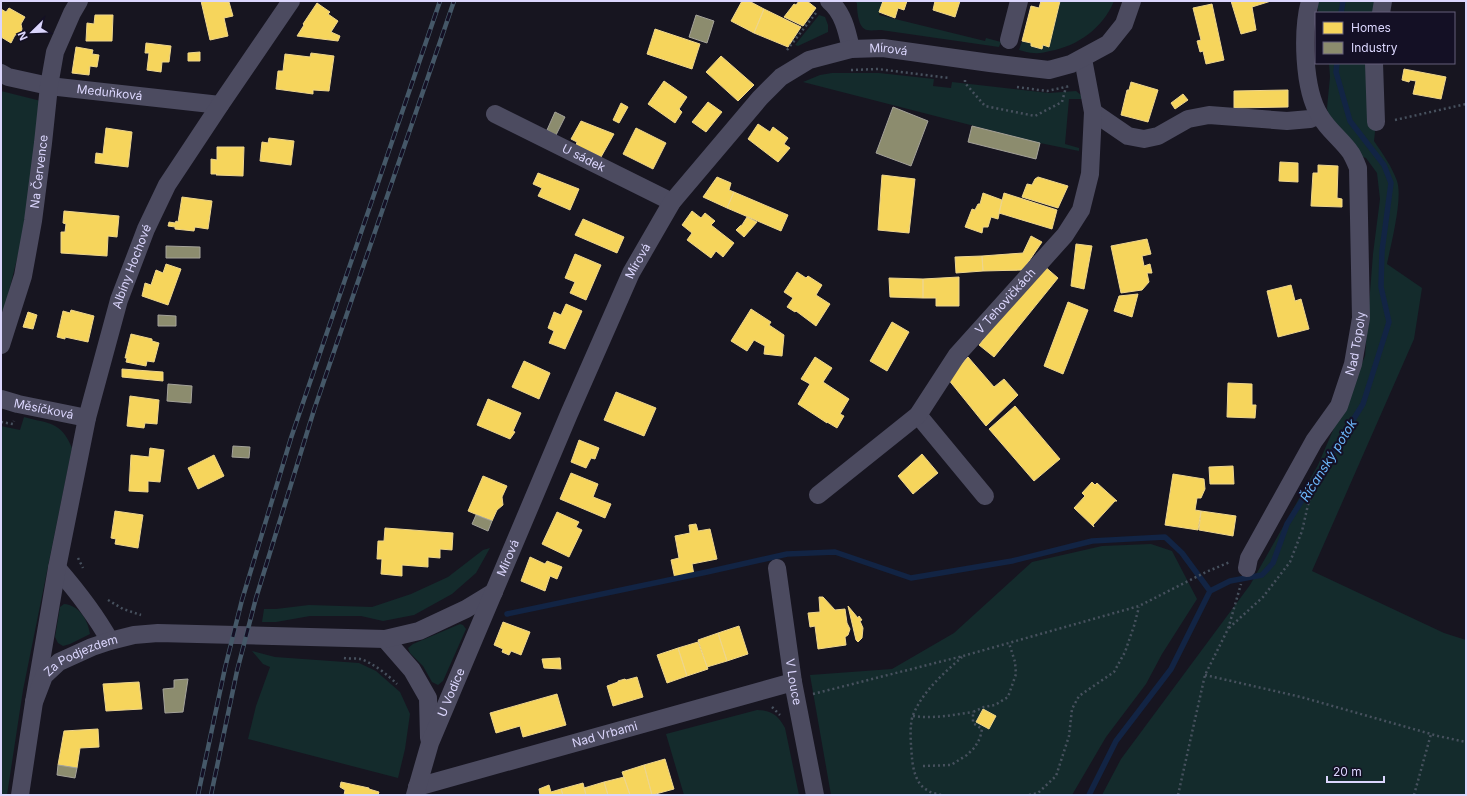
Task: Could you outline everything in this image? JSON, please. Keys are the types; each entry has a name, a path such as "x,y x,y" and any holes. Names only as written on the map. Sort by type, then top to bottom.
{"street":[{"name":"Na Července","path":"1,345 23,276 33,221 43,143 48,86 55,52 72,12 79,1"},
{"name":"Albíny Hochové","path":"34,702 57,568 87,418 119,300 146,229 167,184 291,1"},
{"path":"1009,40 1019,1"},
{"name":"Mírová","path":"494,592 568,414 631,273 672,202 760,98 781,77 809,60 850,49 883,48 1049,70 1083,59 1108,44 1124,24 1132,1"},
{"name":"Nad Topoly","path":"1248,563 1314,441 1339,406 1353,364 1361,318 1358,168 1351,153 1319,115 1311,95 1306,61 1306,14 1310,1"},
{"path":"1381,12 1383,1"},
{"path":"831,4 847,29 850,49"},
{"name":"V Tehovičkách","path":"818,495 918,415 957,355 1065,234 1081,210 1090,174 1093,112 1088,78 1083,59"},
{"path":"1374,64 1376,122"},
{"name":"Meduňková","path":"1,73 48,86 220,105"},
{"path":"1093,112 1128,136 1144,139 1158,136 1188,119 1209,115 1287,121 1310,119 1319,115"},
{"name":"U sádek","path":"495,114 672,202"},
{"name":"Měsíčková","path":"1,399 18,404 87,418"},
{"path":"918,415 985,496"},
{"path":"57,568 101,624 110,640"},
{"name":"V Louce","path":"777,568 795,690 815,795"},
{"path":"430,743 428,698 412,670 385,639 419,631 466,609 494,592"},
{"name":"U Vodice","path":"416,791 430,743 494,592"},
{"name":"Za Podjezdem","path":"20,795 34,702 44,676 59,662 92,647 110,640 134,635 158,633 385,639"},
{"name":"Nad Vrbami","path":"416,791 795,690"}],"path":[{"path":"784,56 831,4"},
{"path":"847,70 878,69 957,79"},
{"path":"1016,87 1047,91 1066,87 1088,78"},
{"path":"970,80 964,80 985,106 1035,116 1062,102 1066,87"},
{"path":"1376,122 1386,122 1466,104"},
{"path":"1228,629 1263,596 1290,562 1302,531 1308,500"},
{"path":"78,556 84,571"},
{"path":"795,690 818,693 963,656 1139,606 1233,560 1248,563"},
{"path":"1178,795 1205,674 1228,629 1238,594"},
{"path":"103,596 123,609 146,616"},
{"path":"1029,795 1038,793 1056,776 1069,736 1072,709 1075,702 1078,696 1114,672 1125,652 1139,606"},
{"path":"913,716 922,718 938,717 973,712 984,707 995,705 1008,698 1016,674 1015,662 1009,643"},
{"path":"941,795 927,790 920,783 914,770 910,746 913,716 922,698 937,679 963,656"},
{"path":"339,658 361,660 378,668 399,686"},
{"path":"1205,674 1301,697 1430,734 1466,742"},
{"path":"766,704 773,707 782,718"},
{"path":"923,766 950,765 967,755 976,747 982,729 973,723 973,712"},
{"path":"1414,795 1430,734"}],"green space":[{"path":"854,1 883,1 879,15 985,41 986,38 1001,42 999,47 881,30 867,30 864,29 860,23 857,3"},
{"path":"1060,1 1114,1 1103,20 1080,40 1060,49 1042,53 1032,53 1019,50 1022,41 1031,43 1031,46 1041,49 1043,45 1049,47"},
{"path":"1315,1 1383,1 1381,12 1319,12"},
{"path":"819,15 825,17 828,25 828,32 798,46 795,45"},
{"path":"1329,64 1374,64 1376,122 1374,141 1393,171 1397,181 1399,198 1387,264 1422,288 1414,339 1312,571 1444,633 1466,640 1466,795 1102,795 1121,759 1250,585 1318,465 1365,356 1373,254 1380,199 1377,173 1366,158 1351,153 1332,131 1327,108 1330,77"},
{"path":"832,73 879,73 934,79 933,86 951,88 952,82 1049,93 1076,91 1083,99 1069,99 1065,144 1079,148 1079,151 1040,143 803,82 820,75"},
{"path":"1,91 41,101 29,211 4,311 1,310"},
{"path":"24,417 59,428 68,439 72,448 23,690 7,795 1,795 1,426 20,430"},
{"path":"1151,544 1172,551 1197,599 1162,654 1146,684 1106,737 1072,795 831,795 810,675 892,669 954,633 1032,562 1102,546"},
{"path":"490,548 476,573 452,594 414,615 383,621 361,616 310,616 276,622 262,622 264,609 309,605 372,607 411,594 448,577 483,550"},
{"path":"64,604 74,607 82,614 90,634 63,646 58,643 55,637 60,607"},
{"path":"460,624 466,629 443,681 438,685 432,682 423,666 410,653 408,648 413,644"},
{"path":"252,651 275,657 359,663 376,671 400,692 410,714 405,749 398,778 248,739 256,706 270,667 263,664"},
{"path":"757,710 774,714 785,728 799,795 684,795 666,734"}],"building: Homes":[{"path":"201,1 229,2 233,16 224,18 228,36 210,40"},
{"path":"742,1 749,1 764,9 754,33 731,21"},
{"path":"799,1 807,1 816,8 803,26 784,17 794,4 796,5"},
{"path":"883,1 907,1 904,10 898,8 895,18 879,12"},
{"path":"935,1 960,1 955,17 933,10"},
{"path":"1041,1 1060,1 1049,47 1043,45 1042,49 1031,46 1031,43 1022,41 1031,6 1039,8"},
{"path":"1231,1 1271,1 1252,7 1256,30 1241,34"},
{"path":"317,3 330,12 328,14 338,21 331,32 340,36 338,41 297,36"},
{"path":"1212,4 1224,60 1206,64 1203,51 1200,52 1197,41 1201,40 1193,8"},
{"path":"9,8 25,17 21,24 22,29 20,34 15,35 11,43 1,37 1,9 6,12"},
{"path":"764,9 801,27 788,47 754,33"},
{"path":"95,15 113,15 112,41 86,41 87,23 94,24"},
{"path":"655,29 700,44 692,69 647,54"},
{"path":"146,43 171,46 169,62 162,62 161,72 147,70 149,53 145,53"},
{"path":"76,47 93,50 92,54 99,55 97,67 90,66 89,75 72,73"},
{"path":"200,52 200,61 188,61 188,53"},
{"path":"311,53 334,56 329,91 313,90 313,94 276,89 278,71 283,71 285,54 310,57"},
{"path":"721,56 754,85 738,101 706,72"},
{"path":"1404,69 1446,77 1441,99 1413,94 1416,81 1410,80 1409,82 1402,80"},
{"path":"664,81 687,97 679,109 682,112 675,123 648,104"},
{"path":"1131,82 1158,90 1148,122 1121,115 1127,90 1129,90"},
{"path":"1288,90 1288,107 1234,108 1234,91"},
{"path":"1183,94 1188,100 1175,109 1171,103"},
{"path":"708,102 722,112 706,132 692,122"},
{"path":"621,103 628,107 619,123 613,120"},
{"path":"581,121 614,134 601,157 576,145 577,142 571,139"},
{"path":"758,124 770,132 773,127 788,138 784,144 790,148 778,162 748,139"},
{"path":"106,128 132,132 128,167 95,163 96,153 103,154"},
{"path":"636,128 666,143 653,169 623,154"},
{"path":"269,138 294,141 291,165 260,161 262,142 268,143"},
{"path":"217,147 244,147 243,176 211,174 211,159 217,160"},
{"path":"1280,162 1298,163 1298,182 1279,181"},
{"path":"1318,165 1338,166 1337,198 1342,199 1342,207 1311,206 1313,173 1318,173"},
{"path":"538,173 579,189 570,210 538,196 542,188 533,184"},
{"path":"882,175 915,179 909,233 878,230"},
{"path":"717,177 731,183 729,190 734,192 727,208 703,197"},
{"path":"1038,177 1068,186 1058,208 1022,197 1027,184 1032,185"},
{"path":"734,192 788,215 781,231 727,208"},
{"path":"983,193 1002,200 998,219 991,217 988,227 983,227 982,233 965,227 972,209 975,210 978,204 980,204"},
{"path":"1004,193 1057,210 1052,229 999,213"},
{"path":"182,197 212,201 208,229 195,227 194,231 175,229 175,227 168,226 169,222 178,222"},
{"path":"64,211 119,216 117,237 108,236 107,256 61,253 61,232 65,232 66,224 63,223"},
{"path":"692,211 701,218 705,213 715,221 711,225 734,243 723,257 716,251 711,258 687,240 692,233 682,225"},
{"path":"747,217 757,222 744,237 736,230 742,225"},
{"path":"583,219 624,237 617,253 575,235"},
{"path":"1031,236 1042,242 1023,270 983,271 982,256 1023,253"},
{"path":"1147,239 1151,254 1142,256 1144,266 1150,264 1152,273 1147,273 1149,282 1142,290 1121,293 1111,246"},
{"path":"1076,244 1092,246 1084,289 1071,286"},
{"path":"575,254 601,265 586,300 570,293 575,282 565,278"},
{"path":"982,256 983,271 956,273 955,257"},
{"path":"166,264 181,269 168,305 142,296 145,283 151,285 156,270 163,273"},
{"path":"1043,265 1058,278 994,357 979,345"},
{"path":"797,272 806,278 808,276 822,285 816,295 830,304 816,326 796,311 795,312 787,307 793,298 784,292"},
{"path":"959,277 959,306 936,306 936,298 923,298 923,279"},
{"path":"889,278 923,279 923,298 890,297"},
{"path":"1291,285 1295,301 1301,299 1309,329 1278,337 1267,291"},
{"path":"1138,294 1132,317 1114,311 1119,296"},
{"path":"1068,302 1088,310 1063,374 1044,366"},
{"path":"566,304 582,311 565,349 549,343 554,331 548,328 554,312 561,315"},
{"path":"751,309 771,322 769,325 784,335 782,356 764,354 765,346 754,340 747,351 731,341"},
{"path":"71,310 94,316 88,342 65,337 65,339 57,337 63,311 70,313"},
{"path":"28,312 37,315 33,329 23,327"},
{"path":"892,322 909,332 887,371 870,361"},
{"path":"131,334 152,339 152,341 159,343 154,362 147,361 146,366 126,362 127,358 125,358"},
{"path":"815,357 832,368 823,382 849,399 840,414 844,416 837,428 798,404 810,384 801,379"},
{"path":"968,357 994,387 1004,379 1018,395 986,426 948,379"},
{"path":"524,361 550,373 539,399 512,387"},
{"path":"122,369 163,372 163,381 122,377"},
{"path":"1228,383 1252,384 1252,405 1256,405 1255,418 1227,417"},
{"path":"616,392 656,408 644,436 604,420"},
{"path":"130,396 159,400 157,424 145,423 144,428 127,426"},
{"path":"488,399 521,413 513,431 515,432 510,439 477,425"},
{"path":"1015,406 1060,459 1034,481 989,429"},
{"path":"579,440 599,448 595,459 591,458 586,468 571,462"},
{"path":"150,448 164,450 160,482 148,481 148,492 129,491 131,455 149,457"},
{"path":"922,454 938,473 913,494 898,476"},
{"path":"214,455 224,476 198,489 188,468"},
{"path":"1233,466 1234,484 1210,484 1209,467"},
{"path":"571,473 598,484 593,497 611,504 605,518 560,499"},
{"path":"1173,474 1204,479 1205,489 1201,498 1197,498 1195,510 1201,511 1198,530 1165,525"},
{"path":"483,476 507,486 502,497 503,505 497,510 492,521 468,511"},
{"path":"1092,482 1095,485 1097,483 1117,501 1115,501 1093,525 1094,527 1074,508 1085,496 1082,493"},
{"path":"115,511 143,515 138,548 115,544 116,539 111,538"},
{"path":"1201,511 1236,516 1233,536 1199,530"},
{"path":"557,512 579,522 576,527 582,530 569,557 542,544"},
{"path":"696,524 698,531 710,529 717,559 692,564 694,575 675,579 671,560 679,558 675,536 690,533 689,525"},
{"path":"385,528 453,533 452,550 440,549 440,558 428,557 428,567 402,565 402,576 381,574 382,559 377,559 378,541 384,541"},
{"path":"530,557 545,564 547,561 562,567 557,579 550,576 545,591 521,581"},
{"path":"819,597 823,597 835,610 845,609 847,623 850,629 848,635 845,637 846,645 818,649 815,626 810,627 808,613 820,612"},
{"path":"848,606 858,618 859,616 862,620 860,621 863,628 862,638 858,642 856,640"},
{"path":"503,622 530,632 521,655 511,651 509,655 502,652 503,649 494,645"},
{"path":"739,626 748,654 727,661 718,633"},
{"path":"718,633 727,661 707,667 698,640"},
{"path":"698,642 708,669 687,676 678,648"},
{"path":"678,648 687,676 667,683 657,655"},
{"path":"560,658 561,669 544,668 542,659"},
{"path":"637,677 643,697 613,706 607,686 618,681"},
{"path":"139,682 142,709 106,711 103,684"},
{"path":"557,694 566,725 523,737 520,726 496,733 490,713"},
{"path":"983,709 996,716 989,729 976,722"},
{"path":"98,729 99,747 80,748 77,768 58,765 64,731"},
{"path":"665,759 674,789 652,795 644,765"},
{"path":"644,765 652,795 630,795 622,772"},
{"path":"624,777 630,795 608,795 604,782"},
{"path":"341,782 369,788 379,792 378,795 344,795 345,790 340,787"},
{"path":"604,782 608,795 586,795 584,788"},
{"path":"583,783 586,795 563,795 561,789"},
{"path":"549,785 551,792 561,789 563,795 540,795 539,789"}],"building: Industry":[{"path":"696,15 714,21 707,43 689,37"},
{"path":"893,107 928,121 911,166 876,153"},
{"path":"555,112 565,117 556,135 547,130"},
{"path":"972,126 1040,143 1036,159 968,142"},
{"path":"166,246 200,247 200,258 166,258"},
{"path":"158,315 176,316 176,326 158,326"},
{"path":"168,384 192,386 191,403 167,401"},
{"path":"233,446 250,447 249,458 232,457"},
{"path":"476,515 492,521 488,531 472,524"},
{"path":"188,679 183,712 165,713 163,689 174,688 174,680"},
{"path":"58,765 77,768 75,778 57,775"}],"waterway":[{"name":"Říčanský potok","path":"1341,12 1343,1"},
{"name":"Říčanský potok","path":"1089,795 1116,741 1171,669 1210,591 1230,581 1262,575 1273,563 1287,524 1363,404 1389,322 1381,287 1382,251 1391,183 1384,165 1350,121 1336,72 1337,64"},
{"path":"507,614 787,554 835,552 911,578 1012,561 1092,541 1165,537 1182,553 1210,591"}],"railway":[{"path":"198,795 225,668 242,600 291,438 440,1"},
{"path":"211,795 237,671 256,598 314,410 454,1"}]}
